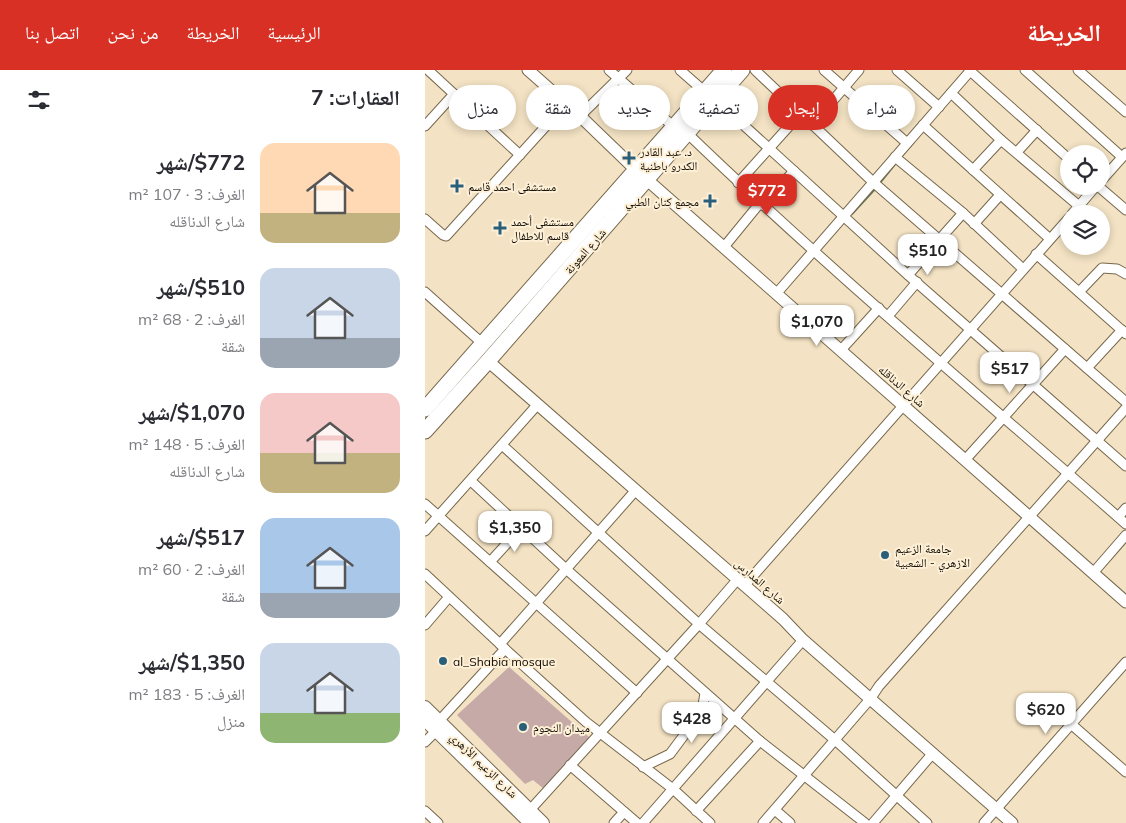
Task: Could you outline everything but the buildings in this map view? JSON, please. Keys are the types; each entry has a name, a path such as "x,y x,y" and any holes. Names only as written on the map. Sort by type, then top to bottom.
{"highway":[{"name":"شارع المعونة","path":"716,85 724,70"},
{"name":"شارع المعونة","path":"724,85 742,70"},
{"name":"شارع المعونة","path":"425,409 681,130"},
{"name":"شارع المعونة","path":"425,430 488,361 641,175"}],"main road":[{"name":"شارع الزعيم الأزهري","path":"425,707 438,726 530,823"},
{"name":"شارع الزعيم الأزهري","path":"425,720 438,726 543,823"}],"street":[{"path":"428,70 449,89"},
{"name":"شارع الدناقله","path":"528,70 545,85"},
{"path":"609,70 680,129"},
{"path":"589,107 627,70"},
{"path":"680,70 697,85"},
{"path":"755,70 772,85"},
{"path":"824,70 907,144"},
{"path":"838,96 859,70"},
{"path":"897,70 939,107"},
{"path":"776,294 970,70 1060,151"},
{"path":"1025,70 1124,155 1110,171"},
{"path":"1077,70 1126,112"},
{"path":"951,93 1001,140 1078,205"},
{"path":"425,126 449,100"},
{"name":"شارع الدناقله","path":"589,125 641,175 1126,602"},
{"path":"923,125 1050,239"},
{"path":"493,130 520,155"},
{"path":"425,219 446,236 542,130"},
{"path":"681,130 814,251 1126,524"},
{"path":"748,130 908,275 1126,466"},
{"path":"738,183 786,130"},
{"path":"817,130 873,182 1126,402"},
{"path":"1017,152 1037,130"},
{"path":"973,170 1001,140"},
{"path":"895,157 963,213 1023,269"},
{"path":"723,247 760,203 763,205 794,171"},
{"path":"974,224 1000,195"},
{"path":"1080,205 1089,195"},
{"path":"1108,195 1126,210"},
{"path":"908,275 963,213"},
{"path":"530,810 699,624 741,583 903,405 1060,228"},
{"path":"1036,254 1124,332 1087,368"},
{"path":"1079,292 1102,268 1117,269 1126,274"},
{"path":"888,316 917,282"},
{"path":"426,295 483,344"},
{"path":"841,350 879,308"},
{"path":"965,460 1005,418 1065,349"},
{"name":"شارع المدارس","path":"488,361 783,619 803,640 1012,823"},
{"path":"425,531 538,404"},
{"path":"763,823 805,776 879,686 1126,408"},
{"path":"503,445 699,624 835,740 927,823"},
{"path":"471,481 566,569 734,719 865,823"},
{"path":"425,742 536,604 636,490"},
{"path":"425,504 637,693"},
{"path":"1118,517 1126,508"},
{"path":"490,562 521,528"},
{"path":"1093,572 1126,536"},
{"path":"425,574 585,722 673,789 710,823"},
{"path":"425,625 449,597"},
{"path":"643,823 803,640"},
{"path":"984,823 1126,662"},
{"path":"643,767 670,754 702,711 705,693"},
{"path":"1071,724 1126,772"},
{"path":"697,811 760,741"},
{"path":"873,823 933,753"},
{"path":"570,765 637,823"},
{"path":"775,810 790,823"},
{"path":"425,811 438,823"},
{"path":"614,823 624,812"}],"shaded area":[{"name":"ميدان النجوم","path":"509,667 590,738 544,789 533,780 525,784 457,715"}],"waterway":[{"path":"901,157 914,142"},
{"path":"879,184 896,163"},
{"path":"852,214 876,188"}],"place":[{"name":"د. عبد القادر الكدرو باطنية","path":"629,158"},
{"name":"مستشفى احمد قاسم","path":"457,186"},
{"name":"مجمع كنان الطبي","path":"710,201"},
{"name":"مستشفى أحمد قاسم للاطفال","path":"500,228"},
{"name":"جامعة الزعيم الازهري - الشعبية","path":"885,555"},
{"name":"al_Shabia mosque","path":"443,661"},
{"name":"ميدان النجوم","path":"523,727"}]}
